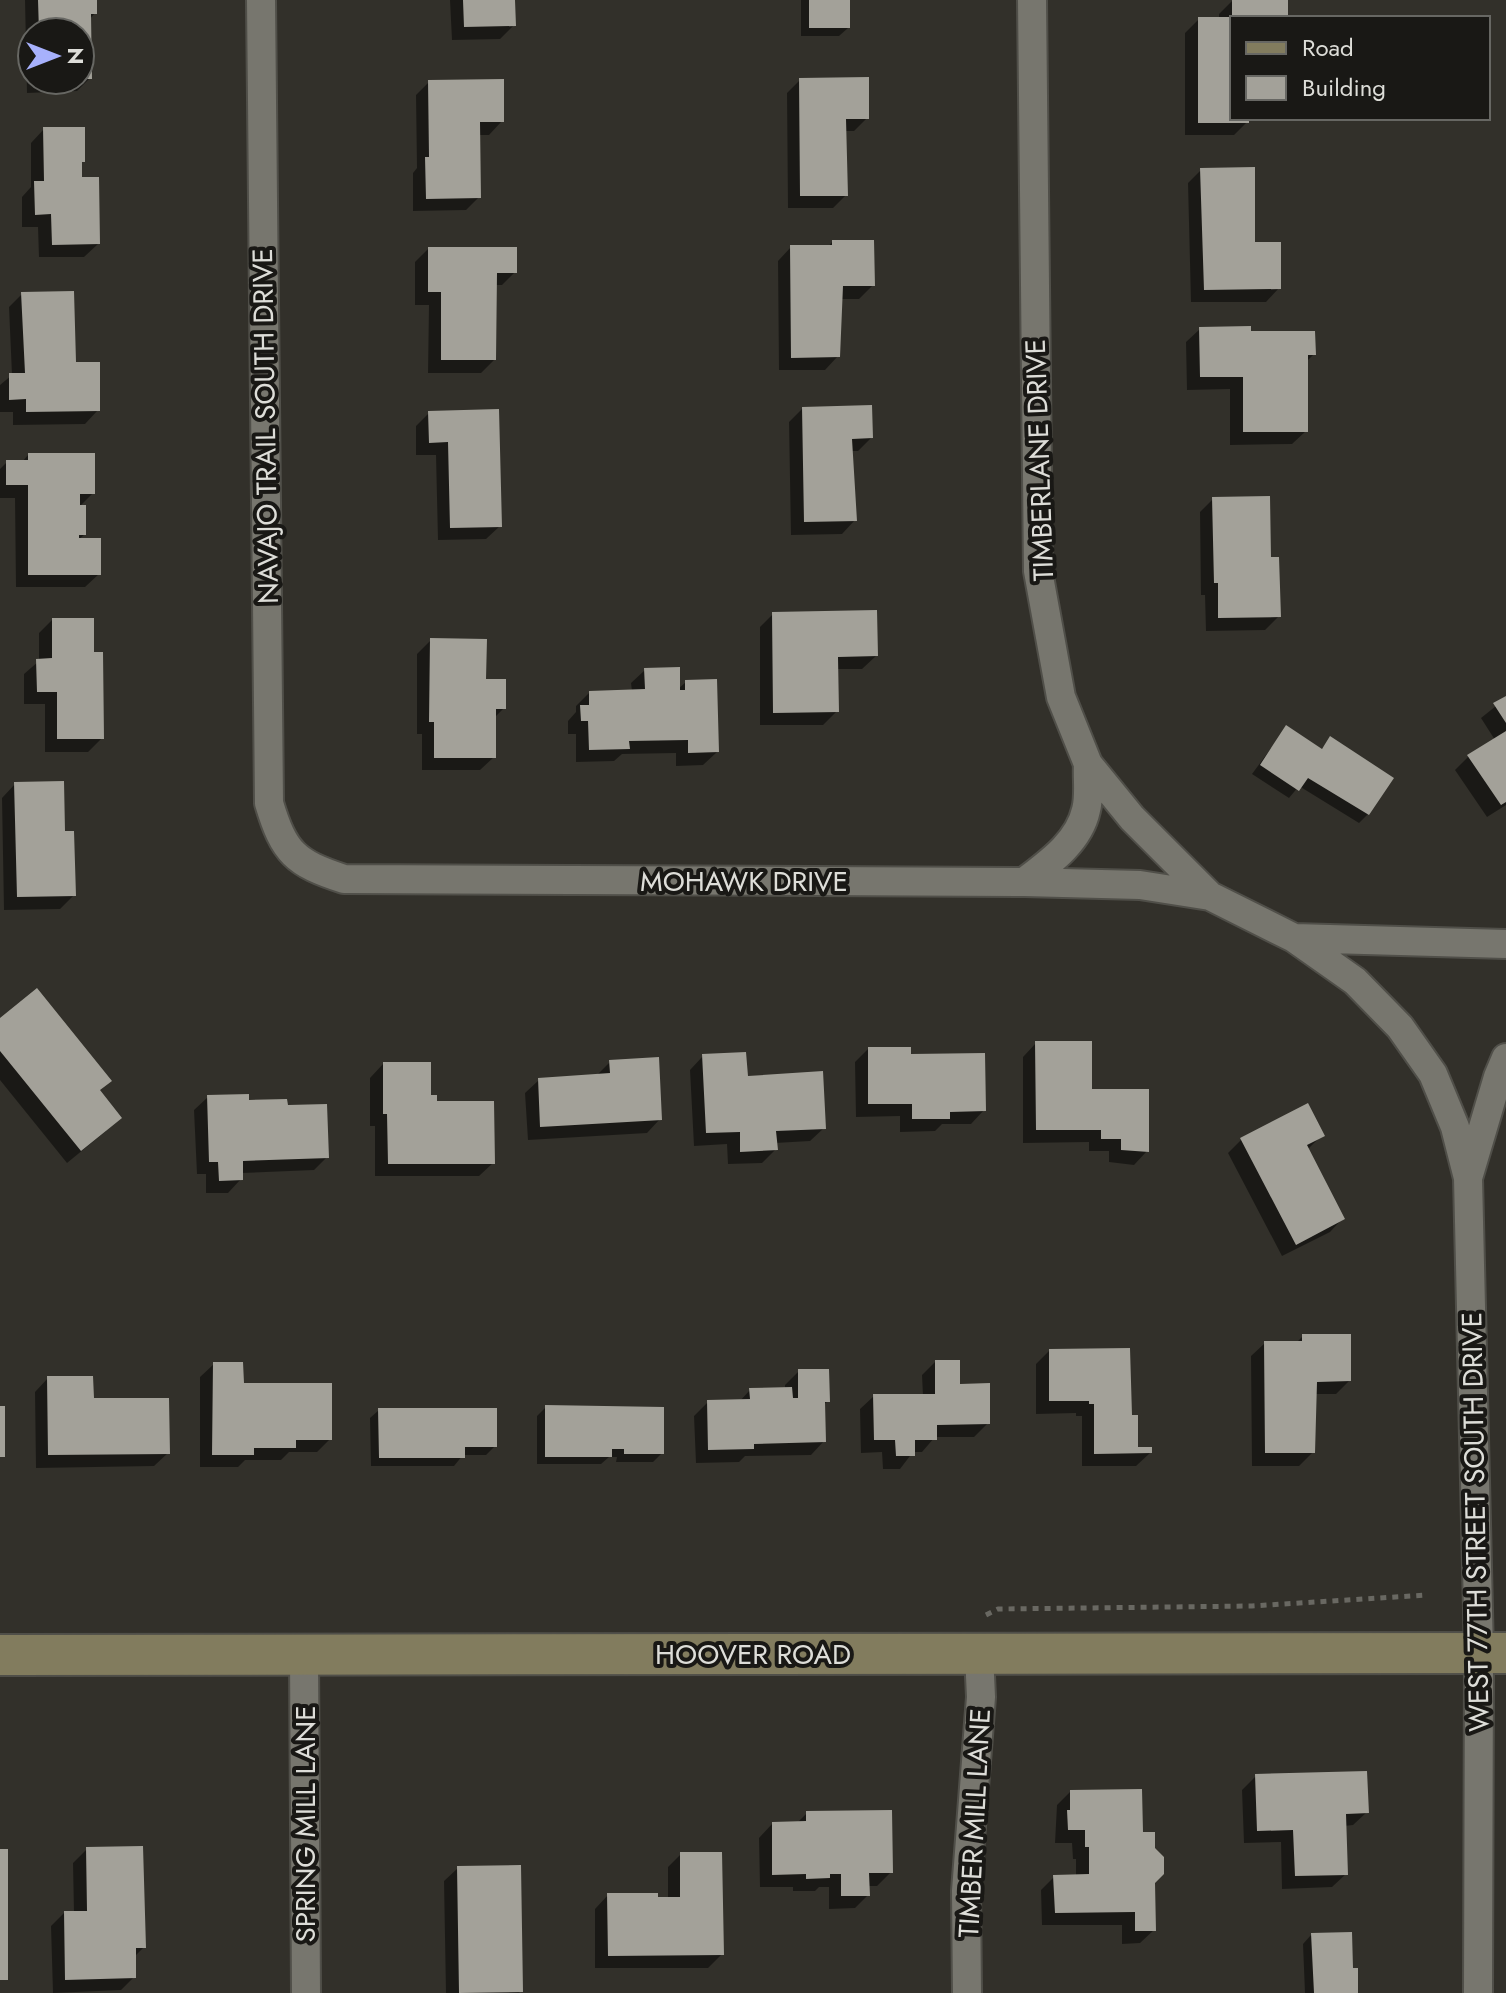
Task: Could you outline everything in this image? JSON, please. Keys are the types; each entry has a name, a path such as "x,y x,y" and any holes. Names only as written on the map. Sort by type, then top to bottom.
{"street":[{"name":"NAVAJO TRAIL SOUTH DRIVE","path":"261,0 269,803 276,829 287,847"},
{"name":"TIMBERLANE DRIVE","path":"1032,0 1038,571 1061,697 1088,764 1132,818 1210,896 1294,938 1355,981 1400,1027 1433,1074 1455,1127 1468,1178"},
{"path":"1024,882 1056,856 1079,830 1087,808 1088,764"},
{"name":"MOHAWK DRIVE","path":"287,847 309,867 344,879 1024,882 1140,885 1210,896"},
{"path":"1294,938 1506,944"},
{"name":"WEST 77TH STREET SOUTH DRIVE","path":"1478,1993 1492,1653 1468,1178 1506,1058"},
{"name":"HOOVER ROAD","path":"0,1655 1492,1653"},
{"name":"TIMBER MILL LANE","path":"967,1993 966,1891 981,1697 979,1654"},
{"name":"SPRING MILL LANE","path":"304,1655 306,1993"}],"building":[{"path":"38,0 97,0 97,14 91,16 38,16"},
{"path":"463,0 515,0 516,26 464,27"},
{"path":"809,0 850,0 850,28 809,28"},
{"path":"1232,0 1288,0 1288,16 1232,16"},
{"path":"1198,17 1230,17 1230,120 1249,120 1249,123 1198,123"},
{"path":"869,77 869,119 846,119 848,196 800,196 799,78"},
{"path":"504,79 504,122 480,122 481,198 426,199 428,80"},
{"path":"43,127 85,127 82,177 99,177 100,244 52,245 51,214 35,215 34,181 44,181"},
{"path":"1255,167 1255,242 1281,242 1281,289 1204,290 1200,168"},
{"path":"832,240 874,240 875,286 843,286 840,357 791,358 790,245 832,245"},
{"path":"428,247 517,247 517,273 497,273 496,360 441,360 441,292 428,292"},
{"path":"74,291 76,362 100,362 100,411 26,412 26,399 9,400 9,373 25,373 21,292"},
{"path":"1251,326 1251,331 1315,331 1316,355 1308,355 1308,432 1243,432 1243,377 1200,377 1199,327"},
{"path":"872,405 873,438 852,439 857,521 804,522 802,407"},
{"path":"499,409 502,527 450,528 448,442 429,443 428,411"},
{"path":"28,453 95,453 95,494 80,494 80,505 86,505 86,535 79,535 79,538 101,538 101,575 28,575 28,485 6,485 6,460 28,460"},
{"path":"1270,496 1271,557 1279,557 1281,617 1218,618 1212,497"},
{"path":"877,610 878,656 838,657 839,712 773,713 772,612"},
{"path":"52,618 94,618 94,652 103,652 104,739 57,739 57,692 37,692 36,659 52,658"},
{"path":"430,638 487,639 486,679 506,679 506,709 496,709 496,758 434,758 434,722 429,722"},
{"path":"680,667 680,690 685,690 685,680 717,679 719,752 688,753 688,740 629,741 630,749 589,750 588,721 581,721 580,705 589,705 589,691 645,689 644,668"},
{"path":"1506,696 1506,723 1493,703"},
{"path":"1286,725 1322,749 1330,736 1394,778 1369,815 1308,778 1299,791 1260,765"},
{"path":"1506,731 1506,802 1501,805 1467,755"},
{"path":"64,781 65,831 74,831 76,896 17,897 14,782"},
{"path":"37,988 112,1081 100,1090 122,1118 81,1151 0,1051 0,1018"},
{"path":"1035,1041 1092,1041 1092,1089 1149,1089 1149,1152 1121,1150 1121,1139 1101,1139 1101,1130 1036,1130"},
{"path":"868,1047 911,1047 911,1054 985,1053 986,1111 950,1112 950,1119 912,1119 912,1104 868,1104"},
{"path":"746,1052 748,1076 823,1071 826,1129 776,1131 778,1150 740,1152 740,1132 706,1133 702,1054"},
{"path":"659,1057 662,1120 540,1127 538,1078 610,1073 609,1060"},
{"path":"383,1062 431,1062 431,1095 437,1095 437,1101 494,1101 495,1164 388,1164 387,1114 383,1114"},
{"path":"249,1094 249,1100 287,1099 288,1105 327,1104 329,1158 243,1161 243,1180 219,1181 218,1162 209,1162 207,1095"},
{"path":"1308,1103 1325,1136 1307,1145 1345,1219 1296,1245 1240,1138"},
{"path":"1302,1334 1351,1334 1351,1381 1317,1382 1315,1453 1265,1453 1264,1341 1302,1341"},
{"path":"1130,1348 1132,1415 1138,1415 1138,1447 1152,1447 1152,1453 1094,1454 1094,1404 1089,1404 1089,1401 1049,1401 1049,1349"},
{"path":"935,1360 960,1360 960,1384 990,1383 990,1424 937,1425 937,1440 915,1440 915,1456 896,1456 895,1440 874,1440 873,1394 935,1394"},
{"path":"213,1362 243,1362 244,1383 332,1383 332,1440 296,1440 296,1448 254,1448 254,1455 212,1455"},
{"path":"798,1369 829,1369 830,1402 825,1402 826,1442 754,1444 754,1449 708,1450 707,1400 750,1399 749,1388 792,1387 793,1398 798,1398"},
{"path":"47,1376 93,1376 94,1398 169,1398 170,1454 48,1455"},
{"path":"545,1405 664,1407 664,1454 624,1454 624,1449 612,1449 612,1457 545,1457"},
{"path":"0,1406 5,1406 5,1457 0,1457"},
{"path":"378,1408 497,1408 497,1447 465,1447 465,1458 379,1458"},
{"path":"1367,1771 1369,1813 1346,1814 1348,1875 1295,1876 1293,1830 1257,1831 1255,1774"},
{"path":"1142,1789 1143,1832 1155,1832 1155,1848 1164,1857 1164,1874 1155,1883 1156,1931 1135,1931 1135,1912 1055,1913 1053,1875 1089,1874 1089,1847 1085,1847 1085,1830 1068,1830 1070,1790"},
{"path":"892,1810 893,1873 869,1873 870,1896 841,1896 841,1874 830,1874 830,1878 806,1879 806,1874 772,1875 772,1822 806,1821 806,1811"},
{"path":"143,1846 146,1948 136,1948 136,1978 65,1980 64,1911 87,1911 86,1847"},
{"path":"0,1849 8,1849 8,1980 0,1980"},
{"path":"680,1852 722,1852 724,1955 608,1956 607,1893 658,1893 658,1897 680,1897"},
{"path":"521,1865 523,1992 459,1993 457,1866"},
{"path":"1352,1932 1353,1968 1358,1968 1358,1993 1314,1993 1311,1933"}]}
